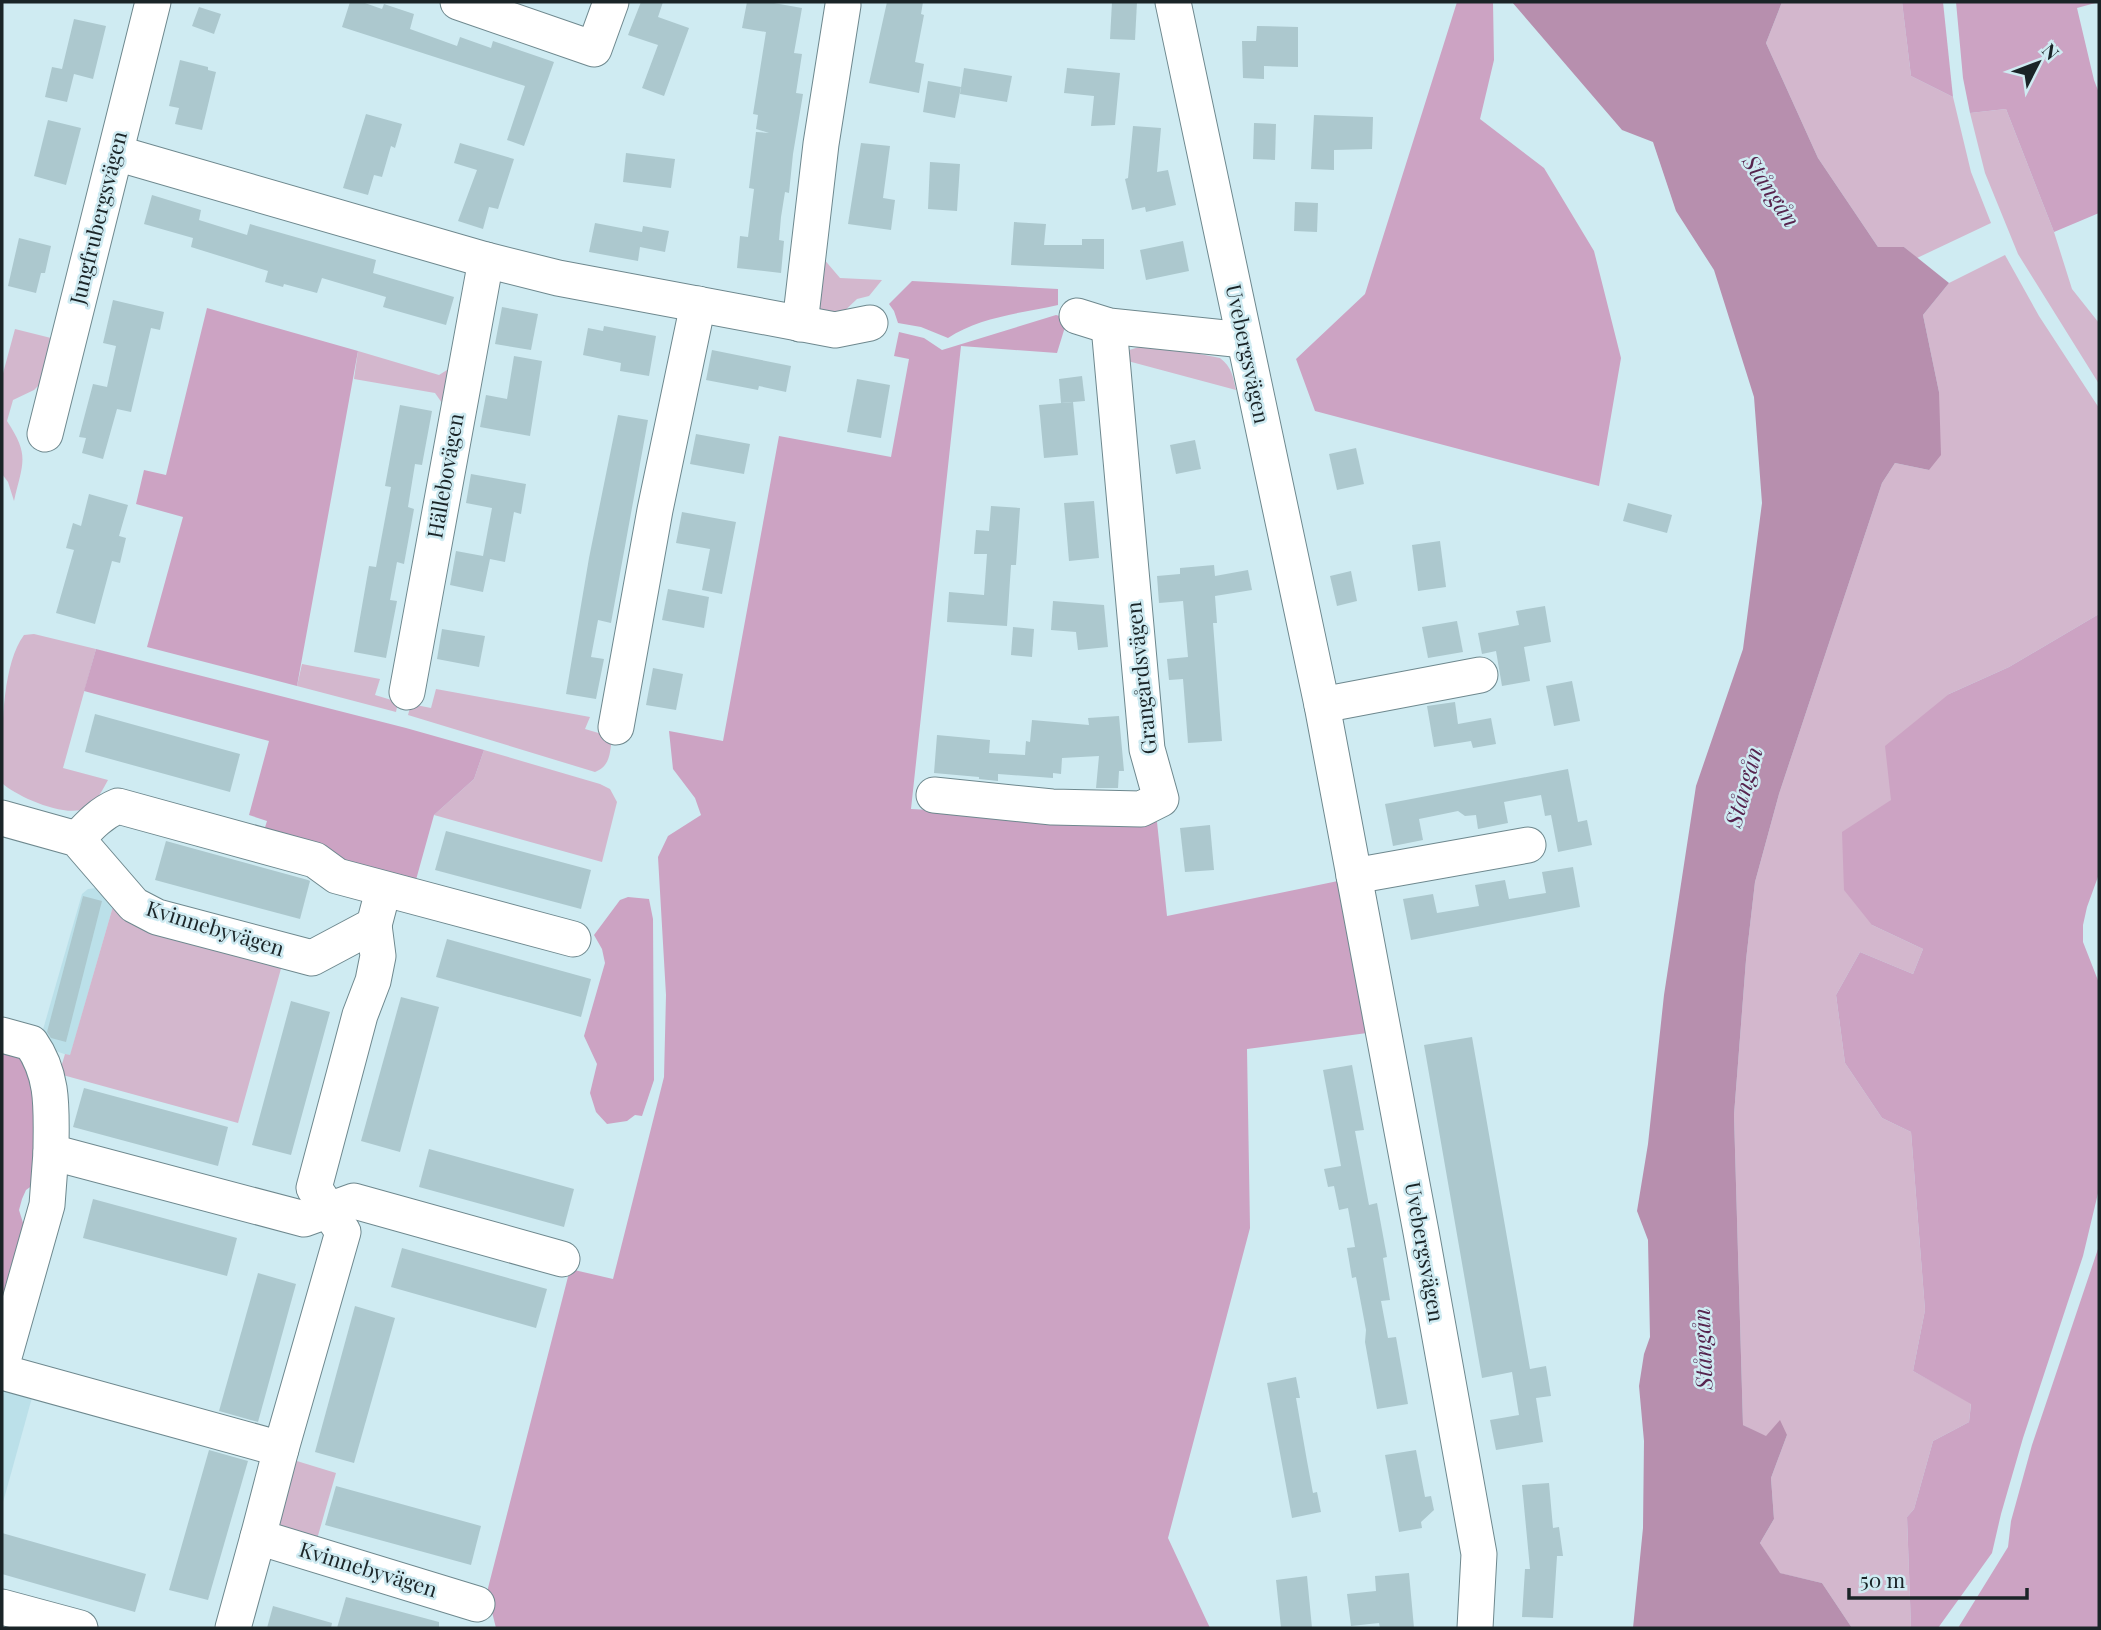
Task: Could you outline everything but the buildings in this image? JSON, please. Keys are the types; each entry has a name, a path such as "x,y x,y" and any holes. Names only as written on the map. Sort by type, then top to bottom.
{"street":[{"name":"Jungfrubergsvägen","path":"45,434 153,2"},
{"path":"458,2 594,49 611,2"},
{"name":"Uvebergsvägen","path":"1173,2 1322,705 1354,876 1479,1554 1475,1628"},
{"path":"800,324 821,144 843,5"},
{"path":"116,153 486,260 558,278 835,330 870,323"},
{"name":"Hällebovägen","path":"407,692 486,260"},
{"path":"616,727 655,510 698,304"},
{"name":"Grangårdsvägen","path":"934,795 1052,807 1142,809 1161,799 1147,749 1093,321 1244,340"},
{"path":"1322,705 1480,675"},
{"path":"2,818 77,839 99,816 118,806 315,860 337,876 573,939"},
{"name":"Kvinnebyvägen","path":"77,839 134,905 157,917 312,957 374,925"},
{"path":"1354,876 1528,845"},
{"path":"233,1628 343,1232 314,1188 360,1015 373,981 378,956 374,925 384,889"},
{"path":"2,1035 31,1043 42,1058 48,1073 51,1098 47,1205 2,1364"},
{"path":"51,1152 304,1219 354,1201 562,1259"},
{"path":"2,1372 281,1449"},
{"name":"Kvinnebyvägen","path":"258,1537 477,1604"},
{"path":"2,1607 80,1628"}],"shaded area":[{"path":"1457,2 1493,2 1494,60 1480,119 1544,168 1594,251 1621,358 1599,486 1315,411 1296,359 1365,294"},
{"path":"1782,2 1902,2 1911,76 1953,97 1971,172 1991,223 1917,258 1904,247 1878,247 1818,158 1766,43"},
{"path":"1902,2 1943,2 1953,97 1911,76"},
{"path":"1956,2 2099,2 2077,8 2099,93 2099,213 2054,232 2006,109 1970,113 1963,78"},
{"path":"2006,109 2054,232 2072,289 2099,323 2099,384 2018,254 1985,173 1970,113"},
{"path":"817,251 840,278 882,280 869,296 857,299 839,316 833,317 817,308"},
{"path":"2005,255 2039,316 2099,408 2099,614 2009,667 1949,694 1891,800 1872,925 1923,949 1913,974 1860,952 1836,995 1845,1063 1882,1118 1911,1132 1925,1310 1913,1371 1971,1403 1969,1422 1933,1441 1914,1509 1907,1517 1911,1628 1852,1628 1822,1583 1779,1573 1760,1543 1774,1519 1771,1478 1787,1435 1766,1437 1743,1425 1734,1115 1746,960 1755,882 1779,794 1882,483 1895,463 1929,470 1939,392 1923,315 1949,283"},
{"path":"912,281 1058,289 1058,305 987,320 948,338 921,327 898,323 889,304"},
{"path":"207,308 358,351 297,686 147,647 183,517 136,504 144,470 166,475"},
{"path":"1060,316 1065,327 1057,353 961,346 911,809 1157,822 1167,916 1338,881 1367,1033 1247,1049 1250,1228 1168,1538 1210,1628 496,1628 487,1592 570,1269 613,1279 664,1077 666,995 658,857 668,836 701,815 695,798 673,769 669,731 723,741 779,436 891,457 909,359 894,356 899,332 924,338 942,350"},
{"path":"15,329 51,338 40,384 34,390 13,400 7,421 22,451 20,477 14,501 8,482 2,474 2,377"},
{"path":"1149,344 1220,358 1230,369 1236,390 1124,360 1126,351"},
{"path":"358,351 439,375 455,365 447,410 435,393 354,379"},
{"path":"2099,614 2099,874 2087,907 2083,942 2099,983 2099,1189 2083,1256 2023,1438 1992,1553 1938,1628 1911,1628 1907,1517 1914,1509 1933,1441 1969,1422 1971,1404 1913,1371 1925,1310 1911,1132 1882,1118 1845,1063 1836,995 1860,952 1913,974 1923,949 1872,925 1844,890 1842,832 1891,800 1885,746 1949,694 2009,667"},
{"path":"34,634 96,649 63,768 108,780 94,802 79,810 69,811 44,805 2,783 4,706 10,666 24,635"},
{"path":"96,649 484,750 474,779 434,815 414,887 262,837 267,821 249,815 269,741 84,691"},
{"path":"302,664 380,679 375,695 398,702 396,712 297,686"},
{"path":"436,689 590,717 585,729 612,737 609,758 604,766 595,772 408,715 411,704 431,708"},
{"path":"484,750 610,789 617,802 602,862 434,815 474,779"},
{"path":"96,888 114,903 70,1056 44,1047 40,1040 82,894 88,889"},
{"path":"628,897 649,899 653,919 654,1080 642,1116 635,1115 627,1121 607,1124 596,1112 590,1093 597,1064 584,1036 605,963 602,949 594,935 620,900"},
{"path":"114,903 282,965 238,1123 59,1074 65,1054 70,1055"},
{"path":"2,1042 33,1059 40,1180 26,1190 19,1210 28,1239 2,1336"},
{"path":"2099,1246 2099,1628 1958,1628 2008,1547 2011,1521 2032,1445"},
{"path":"2,1385 33,1394 2,1506"},
{"path":"287,1458 336,1473 315,1546 272,1528"}],"water":[{"name":"Stångån","path":"1512,2 1782,2 1766,43 1818,158 1878,247 1904,247 1949,283 1923,315 1939,392 1941,455 1929,470 1895,463 1882,483 1779,794 1755,882 1734,1115 1743,1425 1766,1436 1780,1420 1787,1435 1771,1478 1774,1519 1760,1543 1780,1573 1822,1583 1852,1628 1633,1628 1643,1528 1644,1441 1639,1386 1644,1354 1650,1337 1648,1240 1637,1211 1648,1144 1664,995 1696,786 1743,649 1762,503 1754,397 1714,270 1676,211 1653,142 1622,130"}]}
